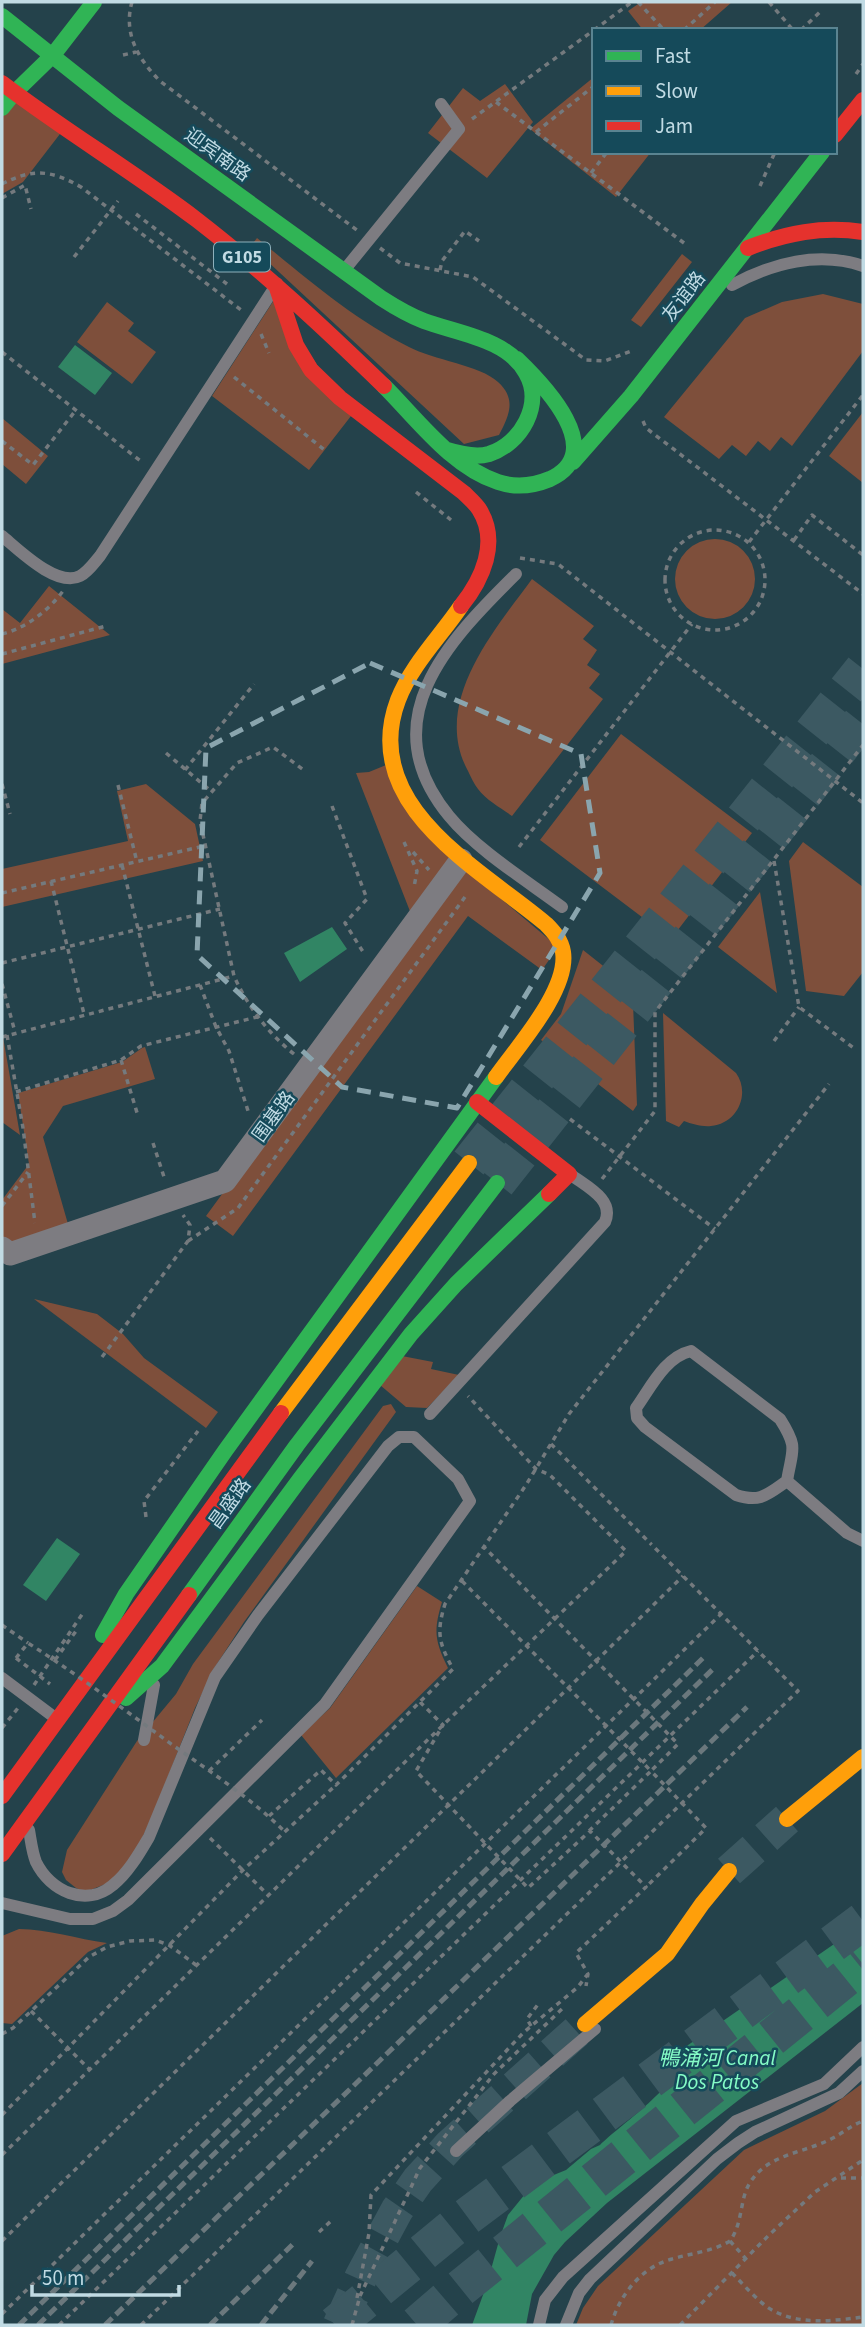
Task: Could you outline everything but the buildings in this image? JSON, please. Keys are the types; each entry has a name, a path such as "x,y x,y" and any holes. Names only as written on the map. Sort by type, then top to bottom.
{"main road":[{"path":"2,108 8,88 53,55 94,2"},
{"name":"迎宾南路","path":"2,16 98,92 400,310 501,349 521,365"},
{"name":"G105","path":"8,88 196,220 276,285 335,339 447,450 486,476 522,488 545,483 560,474 573,462 575,450 571,430 559,407 546,387 521,365"},
{"path":"837,132 863,100"},
{"name":"友谊路","path":"573,462 631,397 820,154"},
{"path":"748,248 782,234 810,228 841,228 863,232"},
{"path":"63,1711 126,1594 233,1440 549,1000 561,971 564,955 560,942 547,926 461,860 437,838 418,816 402,790 393,760 390,740 393,716 402,689 415,667 477,585 487,554 484,520 471,500 340,398 311,370 296,345 276,285"},
{"path":"447,450 466,455 491,454 520,432 528,421 533,406 531,385 521,365"},
{"path":"89,1731 162,1666 411,1334 456,1284 569,1174 477,1102"},
{"name":"昌盛路","path":"2,1796 271,1426 469,1163"},
{"name":"昌盛路","path":"2,1854 297,1445 497,1183"},
{"path":"787,1819 863,1757"},
{"path":"591,2019 667,1954 702,1904 734,1876"}],"street":[{"name":"围基路","path":"2,1248 10,1254 40,1245 225,1181 461,860"}],"lane":[{"path":"344,271 459,129 441,104"},
{"path":"710,297 741,280 787,262 829,259 863,266"},
{"path":"2,536 55,576 67,579 79,577 100,556 276,285"},
{"path":"516,574 477,613 437,666 424,690 416,719 416,740 423,770 449,816 471,838 562,907"},
{"path":"430,1414 605,1222 607,1207 569,1174"},
{"path":"691,1351 780,1419 790,1434 794,1452 787,1481 764,1497 751,1500 736,1495 645,1427 636,1418 636,1408 668,1363 679,1354 691,1351"},
{"path":"2,1903 70,1919 93,1919 113,1911 128,1900 325,1704 470,1501 458,1479 414,1437 399,1437 388,1446 215,1677 149,1837 138,1857 112,1887 96,1895 76,1896 60,1889 47,1878 36,1861 28,1817"},
{"path":"787,1481 847,1533 863,1541"},
{"path":"144,1740 152,1689 162,1666"},
{"path":"2,1678 63,1711"},
{"path":"456,2151 510,2101 672,1963 734,1876"},
{"path":"591,2019 611,1982"},
{"path":"539,2325 545,2300 558,2282 736,2122 824,2084 863,2047"},
{"path":"566,2325 579,2293 590,2279 717,2159 755,2132 839,2093 863,2071"}],"path":[{"path":"132,2 130,34 136,52 160,81 400,263 473,276 586,360 611,359 630,352 641,343"},
{"path":"597,28 632,2"},
{"path":"638,2 662,28"},
{"path":"686,28 715,2"},
{"path":"769,2 791,28"},
{"path":"803,28 820,12"},
{"path":"459,129 592,31"},
{"path":"123,55 136,52"},
{"path":"536,132 592,88"},
{"path":"496,102 684,243"},
{"path":"591,173 605,154"},
{"path":"760,187 774,154"},
{"path":"2,184 34,172 66,179 81,187 254,319 270,354"},
{"path":"2,198 25,185 31,209"},
{"path":"74,257 118,201 109,193"},
{"path":"129,209 227,284"},
{"path":"439,270 442,261 465,231 479,241"},
{"path":"2,353 154,471"},
{"path":"611,359 646,428 863,594"},
{"path":"222,367 327,452"},
{"path":"749,542 863,395"},
{"path":"2,441 33,465 76,410"},
{"path":"411,488 453,521"},
{"path":"794,540 812,515 863,555"},
{"path":"718,529 734,533 749,542 759,555 765,589 748,618 733,627 717,630 700,628 685,621 666,595 665,571 675,549 686,538 701,531 718,529"},
{"path":"487,554 558,564 863,803"},
{"path":"2,634 14,631 51,606 64,590"},
{"path":"519,846 692,624"},
{"path":"2,654 106,626"},
{"path":"186,770 254,684"},
{"path":"592,1192 656,1111 655,1012 863,745"},
{"path":"305,771 273,747 237,764 202,803 200,821 234,976 242,993 272,1037 309,1067"},
{"path":"166,753 212,792"},
{"path":"2,784 10,814"},
{"path":"118,785 137,862"},
{"path":"332,806 367,899 345,923 368,960"},
{"path":"102,1357 188,1241 238,1208 465,897 429,871 403,839 414,859 416,871 415,883 409,894"},
{"path":"2,892 205,846"},
{"path":"774,859 799,1007 856,1049"},
{"path":"122,865 155,996"},
{"path":"51,881 84,1014"},
{"path":"2,963 220,909"},
{"path":"40,1245 35,1230 16,1092 4,1036 234,976"},
{"path":"2,984 15,1033"},
{"path":"200,985 216,1027 229,1051 250,1119 251,1146"},
{"path":"774,1041 799,1007"},
{"path":"16,1092 121,1060 141,1046 258,1016"},
{"path":"121,1060 138,1116"},
{"path":"2,2115 243,1870 336,1785 453,1669 440,1643 439,1620 445,1604 485,1548 569,1414 829,1084"},
{"path":"570,1119 715,1228"},
{"path":"153,1143 172,1200 190,1224 188,1241"},
{"path":"2,1206 28,1172"},
{"path":"2,2155 443,1725 626,1551 550,1475 536,1469 457,1385"},
{"path":"141,2325 798,1691 551,1444"},
{"path":"443,1725 416,1771 528,1888 678,1744 485,1548"},
{"path":"2,2241 683,1576"},
{"path":"462,1581 706,1828 576,1953 588,1974 587,1986"},
{"path":"2,2314 721,1614"},
{"path":"2,1625 209,1771 269,1816 285,1832"},
{"path":"29,1643 16,1658 63,1711"},
{"path":"60,2325 758,1651"},
{"path":"420,1702 443,1725"},
{"path":"209,1771 262,1720"},
{"path":"269,1816 321,1770 336,1785"},
{"path":"200,1829 268,1895"},
{"path":"589,1831 646,1887"},
{"path":"2,2034 12,2028 89,1957 107,1947 130,1941 155,1940 169,1945 196,1965"},
{"path":"352,2325 369,2233 371,2195 531,2026 578,1987 588,1974"},
{"path":"531,2026 527,2019 539,2003"},
{"path":"31,2011 90,2069"},
{"path":"611,2325 619,2303 638,2279 652,2268 668,2260 705,2252 730,2241 741,2217 745,2193 760,2171 772,2162 829,2140 850,2125 863,2121"},
{"path":"683,2324 815,2192 863,2160"},
{"path":"838,2178 863,2178"},
{"path":"319,2232 331,2221"},
{"path":"730,2241 746,2259"},
{"path":"732,2273 768,2307 789,2318 834,2320 863,2316"}],"highlighted area":[{"path":"370,663 581,754 600,873 457,1108 342,1087 197,955 206,748"}],"shaded area":[{"path":"641,2 732,2 702,28 641,28 628,11"},
{"path":"592,79 592,154 649,154 616,197 530,129"},
{"path":"505,84 533,122 487,178 428,133 463,88 480,101"},
{"path":"14,97 63,130 23,182 2,194 2,114"},
{"path":"257,238 330,297 388,336 419,352 480,371 498,382 504,388 509,401 506,421 499,435 464,444 251,246"},
{"path":"682,254 692,262 641,327 631,320"},
{"path":"823,294 863,304 863,351 792,446 781,437 770,451 758,441 746,456 732,445 719,459 664,417 745,318 782,302"},
{"path":"274,300 351,416 309,470 212,396"},
{"path":"107,302 134,323 128,331 156,352 132,384 77,342"},
{"path":"863,412 863,483 829,456"},
{"path":"2,418 48,456 26,484 2,464"},
{"path":"707,539 723,539 744,550 755,571 755,587 744,608 723,619 707,619 693,613 681,601 675,587 675,571 681,557 693,545"},
{"path":"532,579 594,626 583,639 597,650 587,665 600,674 589,688 603,699 512,816 485,797 474,783 459,745 457,720 462,694 472,669 501,621"},
{"path":"49,586 110,635 2,664 2,609 20,623"},
{"path":"621,734 752,833 671,939 540,840"},
{"path":"391,763 457,860 413,919 356,773 369,772"},
{"path":"146,784 195,824 203,861 2,907 2,869 128,841 117,791"},
{"path":"803,842 863,887 863,972 844,996 806,991 789,861"},
{"path":"462,866 558,947 542,970 468,916 233,1236 206,1216"},
{"path":"760,892 777,993 718,947"},
{"path":"583,950 640,995 633,1003 637,1105 633,1111 541,1040 561,1014"},
{"path":"663,1013 736,1073 742,1098 739,1107 728,1120 708,1126 684,1121 679,1127 666,1121"},
{"path":"2,1031 20,1135 2,1122"},
{"path":"145,1047 155,1079 63,1106 43,1137 70,1231 2,1244 2,1200 29,1164 18,1093 122,1062"},
{"path":"34,1299 97,1314 123,1334 144,1358 218,1412 206,1428"},
{"path":"402,1356 433,1362 431,1369 459,1375 427,1408 406,1407 380,1385"},
{"path":"391,1404 396,1412 244,1622 215,1667 195,1708 135,1854 111,1882 85,1892 76,1888 66,1880 62,1872 67,1850 137,1741 176,1694 193,1664 383,1406"},
{"path":"417,1586 442,1602 437,1621 437,1636 448,1668 336,1778 301,1735 330,1708"},
{"path":"19,1929 107,1943 88,1952 12,2024 2,2023 2,1936"},
{"path":"863,2083 863,2325 576,2325 583,2308 598,2286 744,2150 825,2111"}],"water":[{"path":"75,345 112,373 95,395 58,367"},
{"path":"332,927 347,949 300,982 284,953"},
{"path":"57,1538 80,1554 46,1601 23,1585"},
{"name":"鴨涌河 Canal Dos Patos","path":"863,1924 863,2003 607,2203 565,2242 554,2255 532,2294 526,2325 472,2325 508,2215 534,2183 566,2170 645,2106 675,2073 679,2062 678,2052"}],"tunnel":[{"path":"469,1163 863,669"},
{"path":"497,1183 863,719"},
{"path":"729,1871 787,1819"},
{"path":"335,2325 461,2221 863,1921"},
{"path":"417,2325 863,1964"},
{"path":"339,2325 397,2210 418,2180 450,2145 585,2024"}],"railway":[{"path":"19,2325 703,1658"},
{"path":"38,2325 713,1669"},
{"path":"105,2325 747,1707"},
{"path":"210,2325 293,2244"},
{"path":"261,2325 312,2261"}],"traffic: fast":[{"path":"2,108 53,55 94,2"},
{"path":"2,16 118,108 381,298 418,319 494,345 518,361 531,385 532,397 531,410 520,432 501,449 489,454 473,456 447,450"},
{"path":"573,462 631,396 820,154"},
{"path":"384,386 436,441 465,465 498,482 518,486 531,485 550,479 567,467 574,453 573,436 555,401 517,359"},
{"path":"103,1635 126,1594 225,1451 496,1077"},
{"path":"189,1595 297,1445 497,1183"},
{"path":"126,1698 162,1666 411,1334 456,1284 549,1194"}],"traffic: slow":[{"path":"461,606 404,687 398,700 390,738 395,772 410,803 433,831 460,857 546,924 557,936 562,948 563,967 550,1000 540,1018 496,1077"},
{"path":"281,1413 469,1163"},
{"path":"787,1819 863,1757"},
{"path":"585,2024 667,1954 729,1871"}],"traffic: jam":[{"path":"2,83 222,239 293,300 384,386"},
{"path":"837,132 863,100"},
{"path":"748,248 804,232 863,232"},
{"path":"276,285 296,345 311,370 340,398 464,493 479,509 488,534 486,560 476,585 461,606"},
{"path":"477,1102 569,1174 549,1194"},
{"path":"2,1796 281,1413"},
{"path":"2,1854 189,1595"}]}
